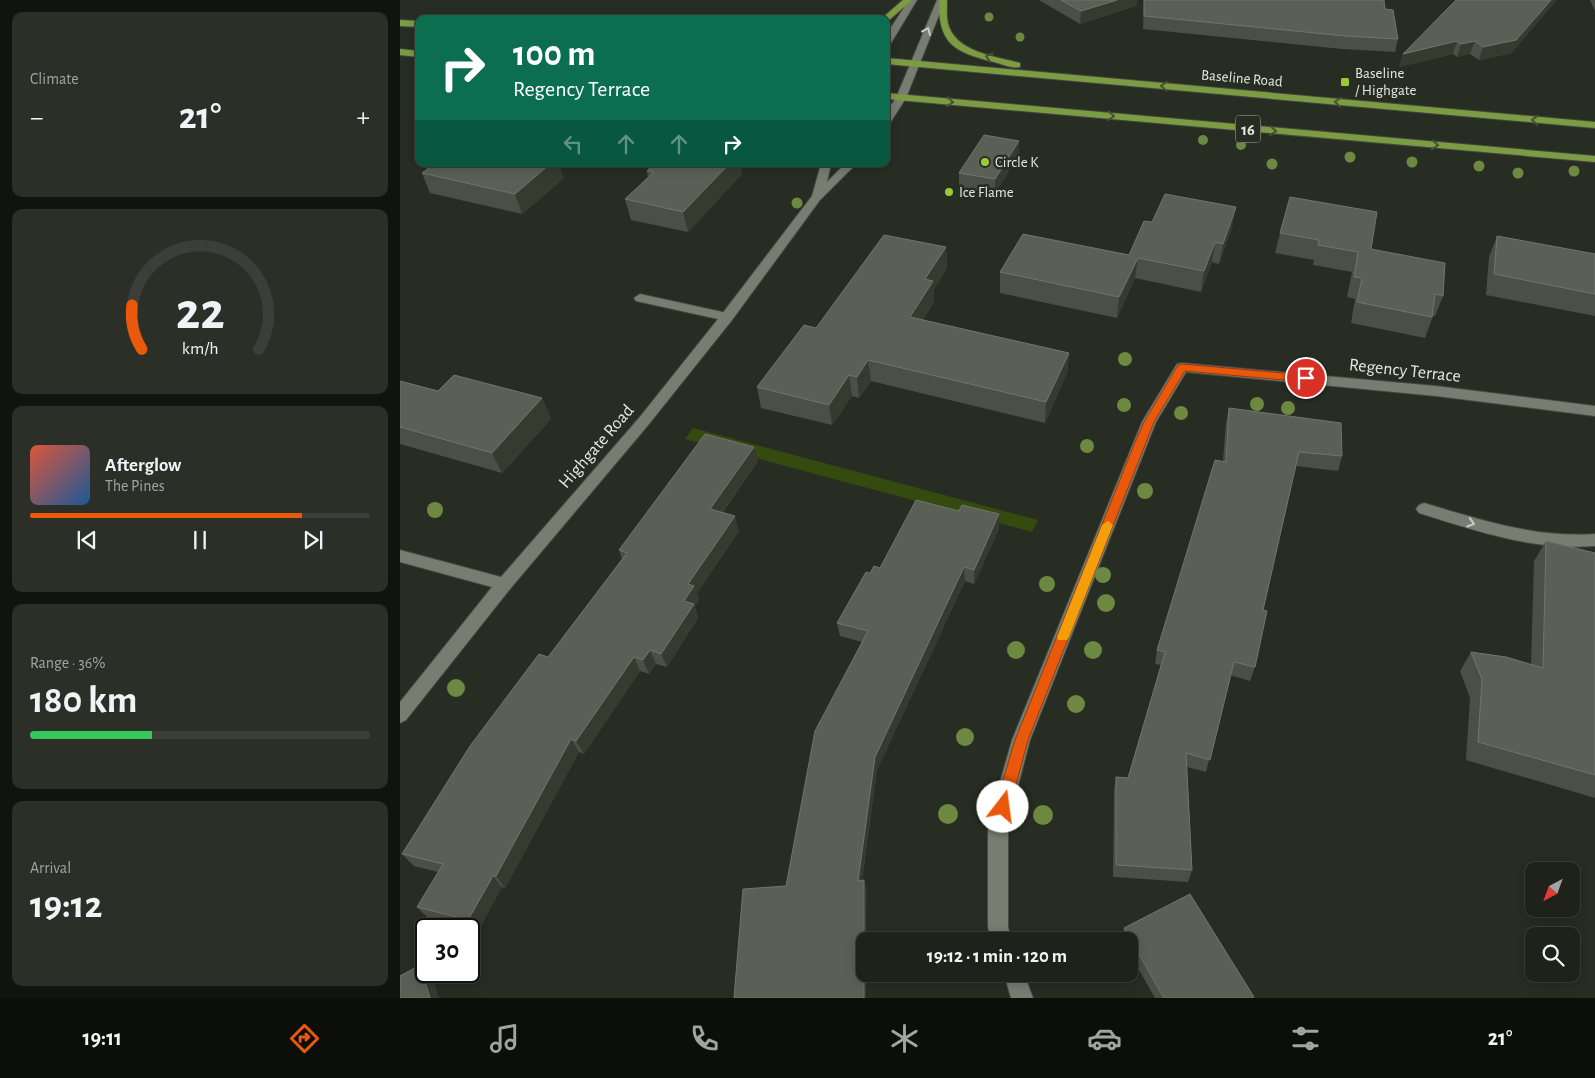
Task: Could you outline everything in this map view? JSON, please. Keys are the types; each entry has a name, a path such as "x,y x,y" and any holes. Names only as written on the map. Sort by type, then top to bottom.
{"main road":[{"path":"890,15 908,0"},
{"path":"942,0 944,26 948,36 959,45 970,52 1052,76"},
{"path":"400,23 415,24"},
{"path":"400,52 415,54"},
{"name":"Baseline Road","path":"890,61 1595,125"},
{"name":"16","path":"890,97 1595,159"}],"street":[{"path":"890,37 913,0"},
{"path":"890,115 901,98 914,62 942,0"},
{"name":"Highgate Road","path":"816,198 825,167"},
{"name":"Highgate Road","path":"400,715 504,584 644,421 727,316 816,198 848,167"},
{"path":"640,298 727,316"},
{"name":"Regency Terrace","path":"999,932 998,824 1021,740 1149,422 1182,367 1436,391 1595,412"},
{"path":"1424,510 1530,540 1581,542 1595,540"},
{"path":"400,556 504,584"},
{"path":"1017,982 1022,998"}],"green space":[{"path":"693,428 1038,520 1032,532 685,439"}],"building":[{"path":"1061,0 1117,0 1081,11"},
{"path":"1144,0 1384,0 1385,9 1393,10 1398,39 1345,36 1144,16"},
{"path":"1456,0 1551,0 1516,40 1483,47 1475,41 1461,44 1457,41 1403,54"},
{"path":"984,135 1019,141 995,179 959,173"},
{"path":"430,167 546,167 515,194 422,173"},
{"path":"651,167 726,167 683,212 625,199 654,172 647,171"},
{"path":"1165,194 1236,207 1223,244 1215,242 1204,271 1138,258 1119,297 1000,272 1023,234 1129,255 1144,221 1152,222"},
{"path":"1290,197 1377,212 1371,249 1445,263 1443,296 1435,294 1432,317 1357,302 1362,278 1354,277 1358,252 1318,245 1319,240 1280,233"},
{"path":"884,235 946,247 925,279 933,281 910,317 1069,353 1046,402 868,360 857,377 849,375 829,405 757,387 804,325 816,328"},
{"path":"1497,236 1595,254 1595,294 1494,274"},
{"path":"454,375 542,398 492,453 400,427 400,381 438,391"},
{"path":"1229,408 1341,423 1342,456 1299,452 1263,610 1267,611 1255,667 1234,662 1210,760 1186,753 1192,870 1116,865 1116,777 1128,778 1165,652 1157,650 1215,460 1226,462"},
{"path":"705,434 754,447 710,509 735,516 688,584 694,586 684,601 694,604 661,654 650,650 643,660 634,657 576,741 571,739 496,876 493,876 469,918 460,918 417,907 443,864 402,854 470,746 539,654 548,657 627,553 619,550"},
{"path":"916,500 959,511 962,505 999,514 974,570 964,567 875,757 858,881 864,880 864,932 856,932 856,982 864,982 864,998 734,998 743,889 786,886 815,731 868,631 837,623 866,572 870,573 874,566 880,568"},
{"path":"1546,541 1595,553 1595,775 1478,742 1482,679 1471,652 1506,657 1543,668"},
{"path":"1190,894 1254,997 1164,998 1138,952 1138,932 1126,932 1124,928"},
{"path":"415,968 415,983 425,983 430,998 400,998 400,976"}],"slow traffic":[{"path":"1063,637 1108,525"}],"place":[{"name":"Baseline / Highgate","path":"1345,82"},
{"name":"Circle K","path":"985,162"},
{"name":"Ice Flame","path":"949,192"}],"route":[{"path":"1003,807 1021,740 1149,422 1182,367 1306,378"}]}
